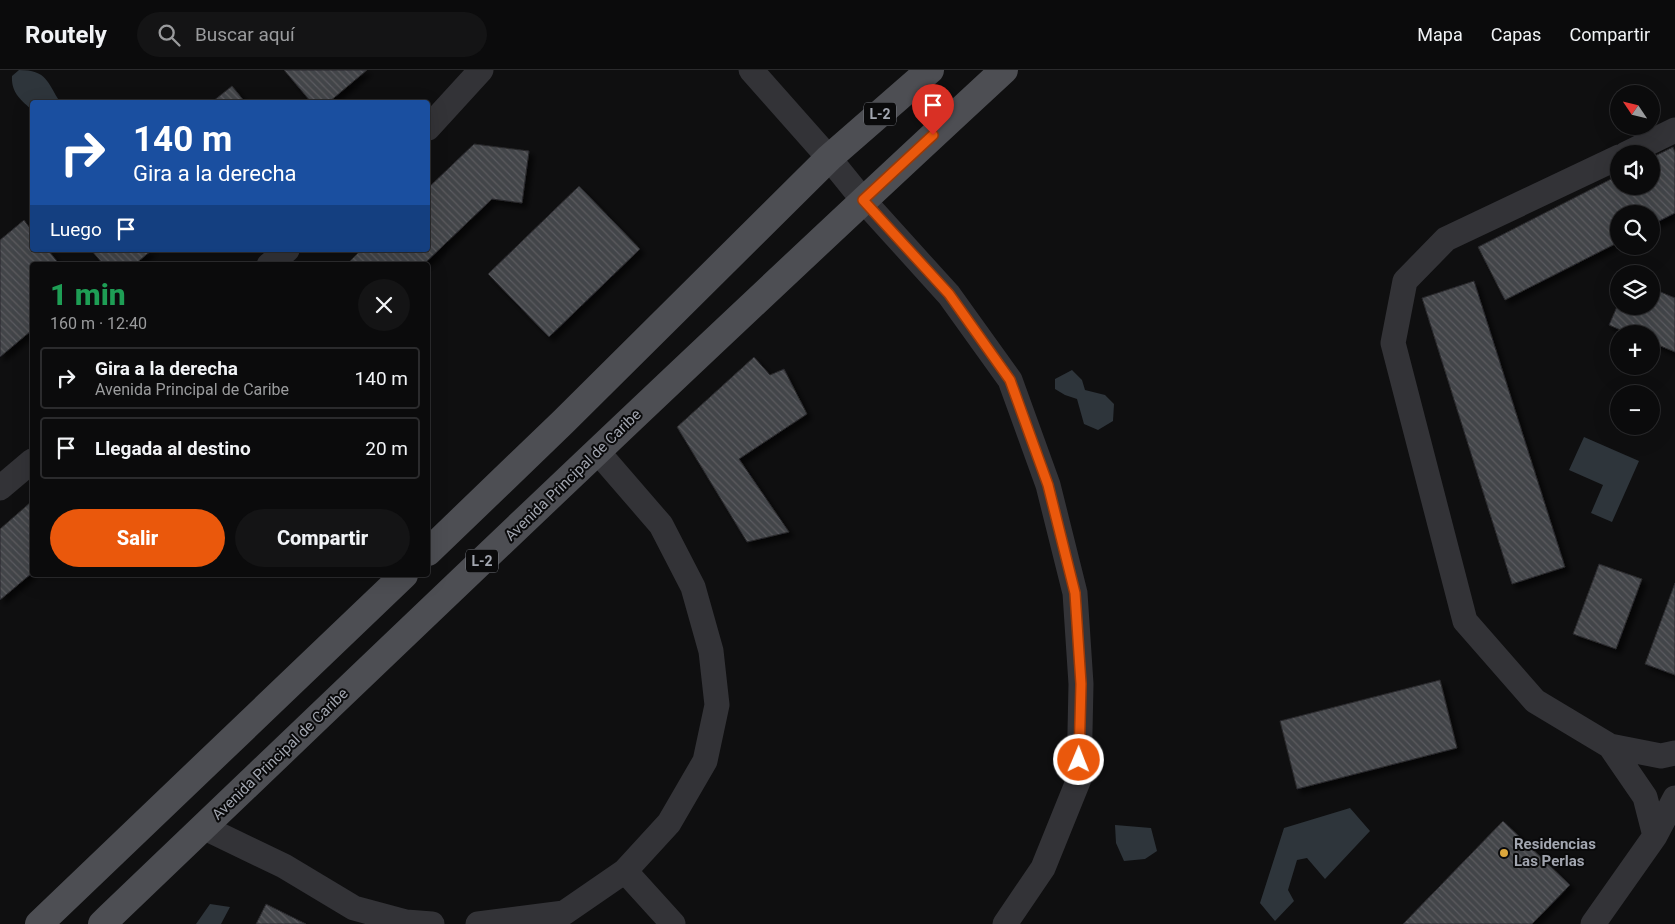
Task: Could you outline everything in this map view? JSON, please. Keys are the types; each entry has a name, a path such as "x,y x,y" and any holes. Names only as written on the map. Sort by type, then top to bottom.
{"main road":[{"name":"L-2","path":"430,550 563,422 830,158 930,70"},
{"name":"Avenida Principal de Caribe","path":"102,924 597,451 1004,70"},
{"path":"39,924 402,577"}],"street":[{"path":"430,126 480,70"},
{"path":"751,70 830,158 863,200 949,294 1010,380 1048,485 1075,593 1081,684 1079,779 1042,868 1005,924"},
{"path":"1644,145 1675,130"},
{"path":"1610,161 1446,239 1404,281 1393,343 1465,621 1535,701 1610,746 1660,756 1675,752"},
{"path":"273,262 285,252"},
{"path":"478,924 564,913 625,872 669,823 705,761 717,704 711,651 693,587 661,526 597,451"},
{"path":"0,488 30,464"},
{"path":"1610,746 1645,797 1655,836"},
{"path":"1593,924 1655,836 1675,798"},
{"path":"203,827 284,866 354,908 406,922 432,924"},
{"path":"625,872 673,924"}],"shaded area":[{"path":"19,70 35,72 41,75 49,83 59,100 30,100 30,108 15,92 12,76"},
{"path":"1072,370 1082,380 1085,390 1105,395 1114,404 1113,421 1098,430 1084,424 1077,399 1055,389 1055,379"},
{"path":"1584,437 1639,461 1612,522 1591,513 1603,485 1569,470"},
{"path":"1350,808 1370,831 1325,879 1307,858 1297,860 1288,890 1294,901 1275,921 1260,903 1284,828"},
{"path":"1115,825 1151,828 1157,851 1145,859 1124,861 1116,843"},
{"path":"210,904 230,907 221,924 196,924"}],"building":[{"path":"284,70 367,70 331,100 309,100"},
{"path":"232,86 243,100 214,100"},
{"path":"474,144 529,151 522,203 492,199 426,262 349,262 359,252 430,252 430,186"},
{"path":"1673,147 1675,152 1675,213 1660,220 1660,205 1610,205 1610,247 1505,300 1478,247 1610,180 1610,195 1660,195 1660,154"},
{"path":"579,186 640,249 549,337 488,274"},
{"path":"24,220 30,228 30,252 50,252 58,262 30,262 30,332 0,357 0,240"},
{"path":"93,252 150,252 138,262 101,262"},
{"path":"1474,281 1565,567 1512,584 1422,298"},
{"path":"1660,292 1675,298 1675,352 1660,346 1660,325 1609,325 1613,315 1660,315"},
{"path":"754,357 770,375 784,369 807,414 739,459 789,532 747,542 677,427"},
{"path":"30,503 30,575 0,600 0,529"},
{"path":"1599,564 1642,579 1616,649 1573,634"},
{"path":"1675,583 1675,675 1645,664"},
{"path":"1440,680 1457,748 1297,789 1280,721"},
{"name":"Residencias Las Perlas","path":"1503,821 1570,885 1532,924 1403,924"},
{"path":"266,904 306,924 256,924"}],"place":[{"name":"Residencias Las Perlas","path":"1504,853"}],"route":[{"path":"933,135 863,200 949,294 1010,380 1048,485 1075,593 1081,684 1079,760"}]}
